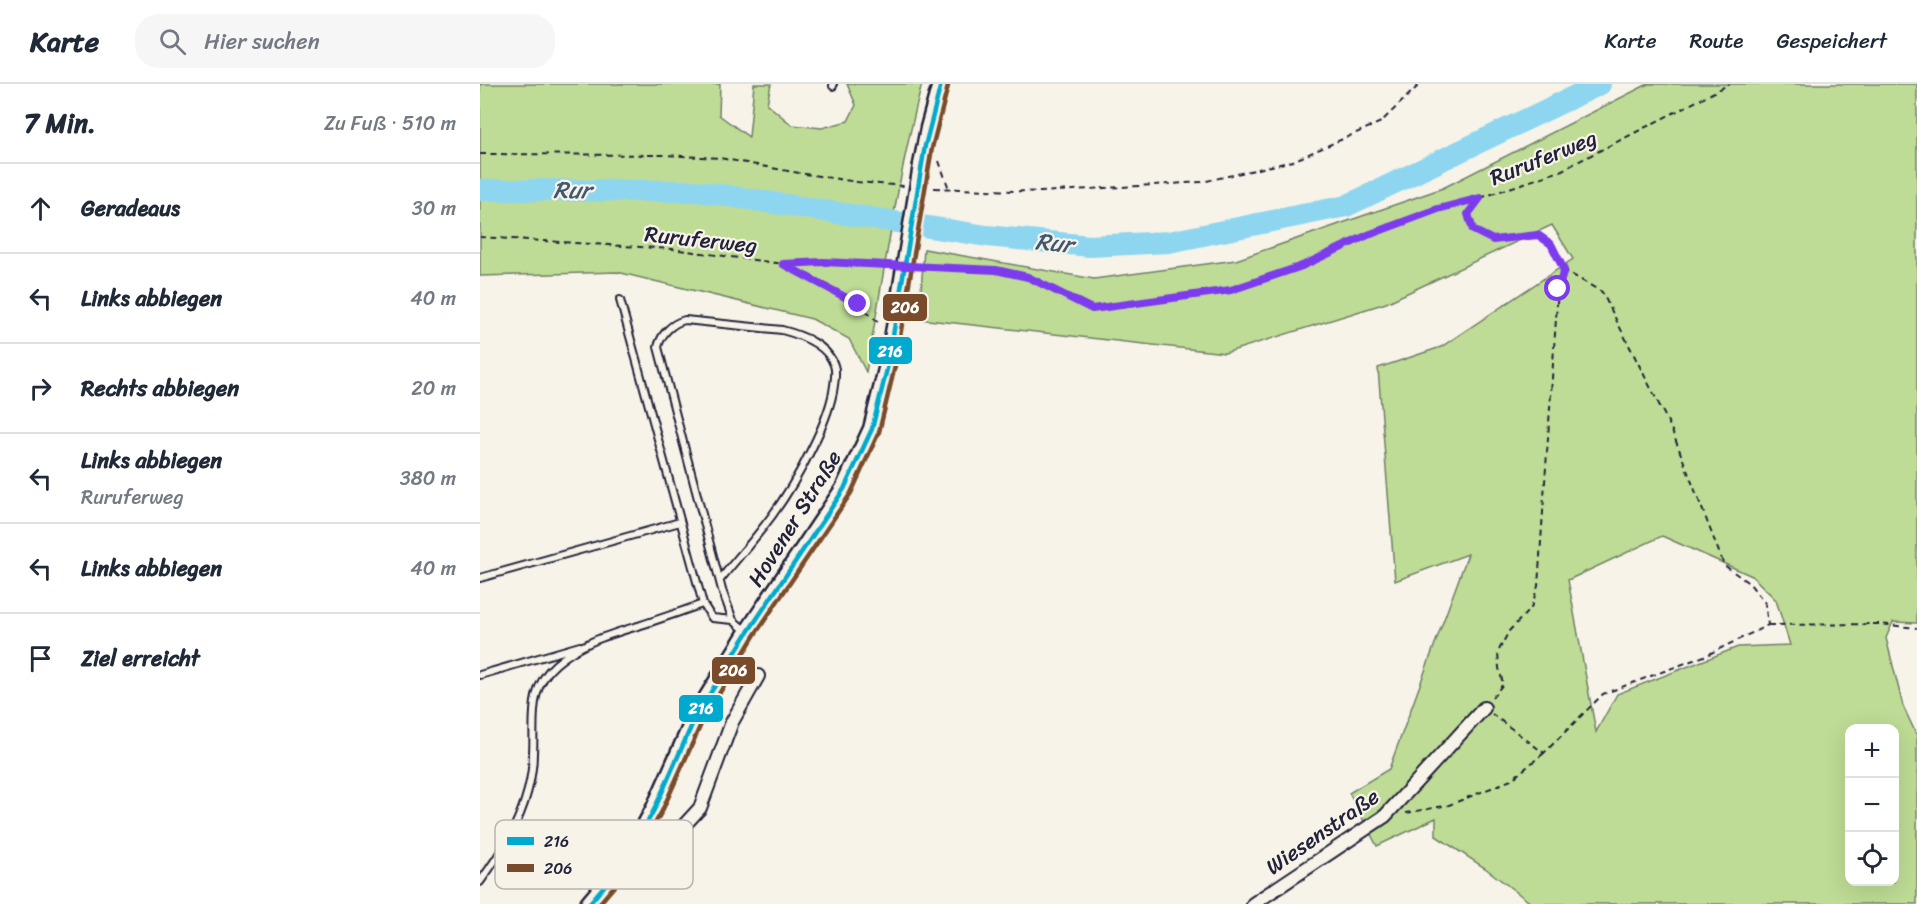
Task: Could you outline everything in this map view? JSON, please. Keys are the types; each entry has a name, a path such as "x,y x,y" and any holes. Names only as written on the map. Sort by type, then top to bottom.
{"main road":[{"name":"Hovener Straße","path":"648,820 695,718 748,632 844,489 872,429 888,365 889,323 929,128 941,84"},
{"name":"Hovener Straße","path":"589,904 602,889"}],"street":[{"path":"689,820 700,808 732,722 758,676"},
{"name":"Wiesenstraße","path":"1253,904 1385,816 1484,708"}],"lane":[{"path":"620,300 703,604 712,618 732,620 748,632"},
{"path":"720,580 762,529 797,480 831,403 835,366 830,356 817,344 797,334 782,330 685,320 677,322 660,337 658,347 720,580 732,620"},
{"path":"480,578 680,522"},
{"path":"517,820 529,787 533,755 534,703 538,688 556,664 590,642 703,604"},
{"path":"480,675 584,645"},
{"path":"480,882 495,860"}],"path":[{"path":"926,187 1041,192 1202,182 1293,161 1370,127 1381,122 1420,84"},
{"name":"Ruruferweg","path":"910,266 996,270 1028,277 1092,309 1231,290 1302,266 1368,235 1428,213 1560,171 1730,84"},
{"path":"480,154 664,155 720,158 857,182 914,186"},
{"path":"938,159 949,189"},
{"path":"1480,198 1468,214 1473,230 1493,240 1538,235 1551,244 1564,270 1602,292 1670,426 1724,565 1750,584 1765,603 1768,625"},
{"name":"Ruruferweg","path":"480,237 672,249 783,264 823,262 898,265"},
{"path":"783,264 889,323"},
{"path":"1495,695 1503,684 1498,652 1509,631 1532,608 1538,586 1558,289 1564,270"},
{"path":"1385,816 1449,805 1511,780 1544,753 1603,694 1707,655 1768,625 1879,624 1917,628"},
{"path":"1484,708 1544,753"}],"green space":[{"path":"480,84 720,84 719,115 749,137 754,84 771,84 767,104 792,125 822,128 848,121 856,105 847,84 922,84 898,191 866,372 849,339 812,319 617,272 480,276"},
{"path":"1648,84 1917,84 1917,623 1893,622 1886,638 1903,706 1917,736 1917,904 1532,904 1485,868 1436,836 1436,818 1377,846 1349,793 1389,769 1468,554 1395,581 1378,368 1441,347 1573,259 1552,225 1386,303 1225,353 919,319 924,249 1094,279 1236,260 1443,188","holes":["1662,536 1752,576 1776,600 1790,645 1738,647 1617,694 1596,732 1568,580"]}],"waterway":[{"name":"Rur","path":"480,190 696,191 987,236 1090,246 1169,242 1346,206 1600,84"}],"transit line":[{"name":"216","path":"649,820 695,718 748,632 844,489 872,429 888,365 925,146 941,84"},
{"name":"206","path":"657,820 702,722 754,636 851,493 879,432 895,366 932,148 948,86"},
{"name":"216","path":"589,904 602,889"},
{"name":"206","path":"599,904 612,889"}],"route":[{"path":"858,304 783,264 823,262 996,270 1028,277 1092,309 1231,290 1302,266 1368,235 1438,209 1480,198 1468,214 1473,230 1493,240 1538,235 1551,244 1564,270 1558,289"}]}
